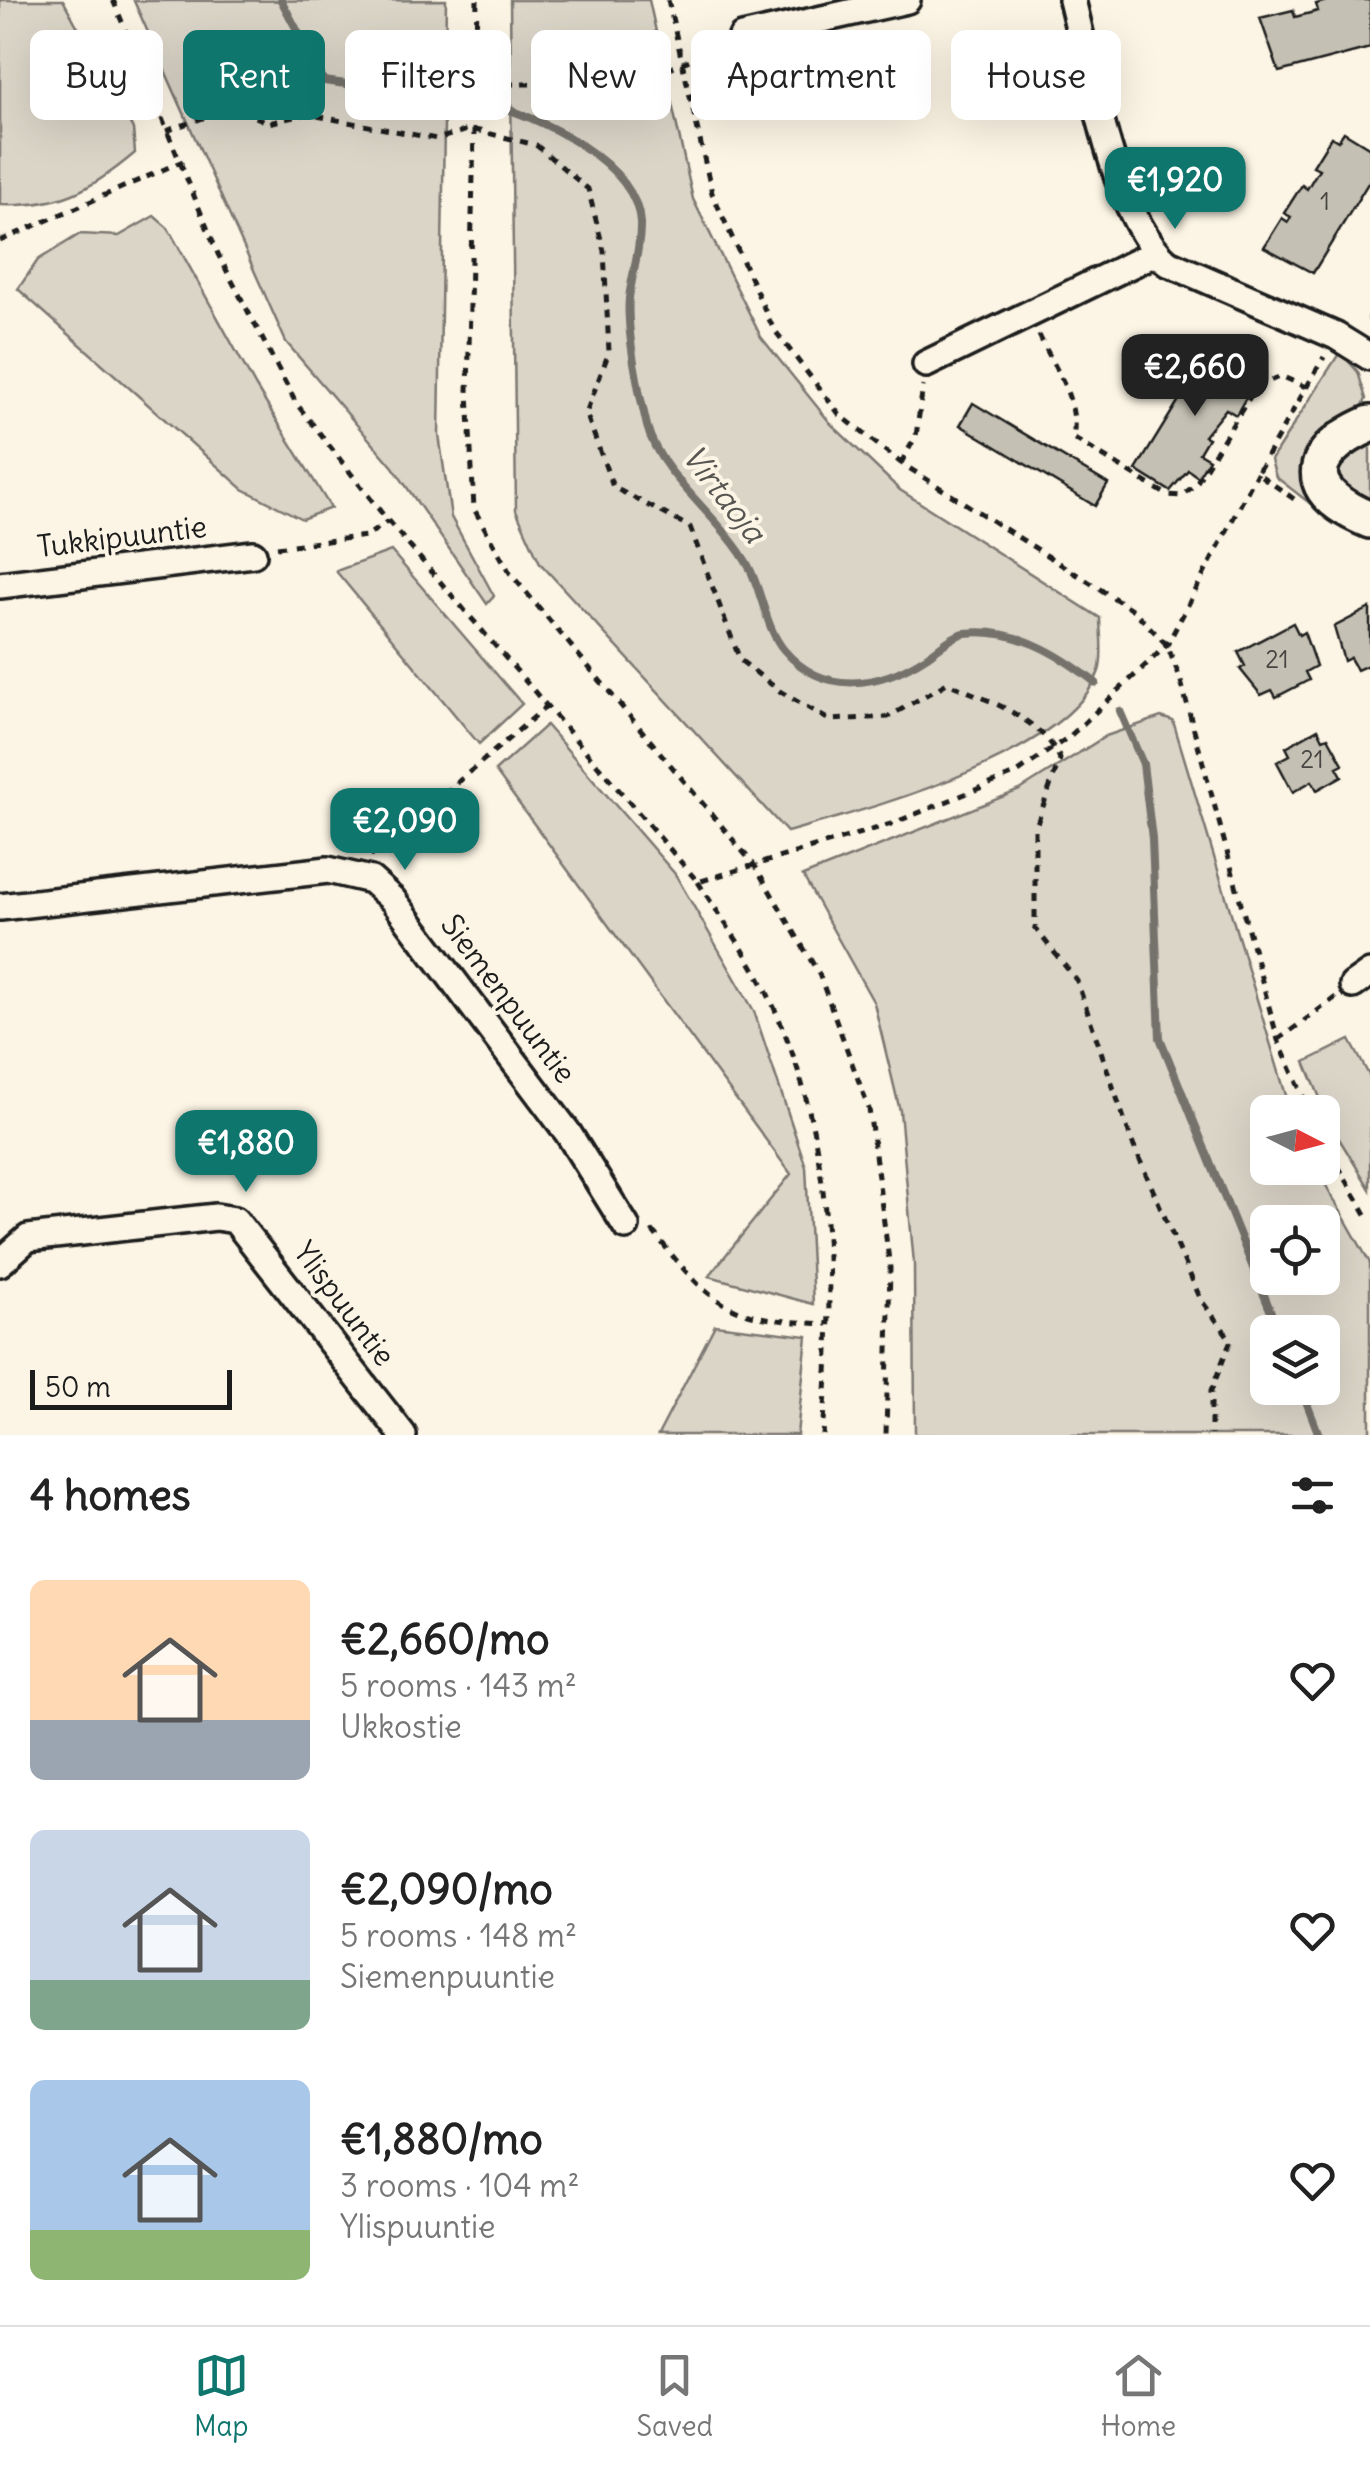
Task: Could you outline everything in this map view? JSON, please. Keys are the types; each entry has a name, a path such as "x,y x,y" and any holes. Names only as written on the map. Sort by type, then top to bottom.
{"street":[{"path":"773,30 907,0"},
{"path":"1072,0 1119,182 1156,252 1168,263 1370,354"},
{"path":"926,364 1156,252"},
{"path":"1370,424 1333,445 1320,474 1322,486 1333,503 1370,520"},
{"name":"Tukkipuuntie","path":"0,584 253,554"},
{"path":"0,907 328,870 358,874"},
{"name":"Siemenpuuntie","path":"358,874 393,900 568,1133 626,1226"},
{"name":"Ylispuuntie","path":"0,1263 28,1238 216,1217 235,1220 403,1435"}],"path":[{"path":"113,0 166,131 183,161 218,254 296,403 388,521 698,882 760,978 790,1044 812,1114 822,1171 828,1324 823,1435"},
{"path":"477,30 478,0"},
{"path":"668,0 712,193 772,328 839,414 901,464 1103,587 1167,644 1180,678 1278,1040 1302,1095"},
{"path":"511,84 543,84 564,105 691,62"},
{"path":"166,131 234,107 269,123 306,114 436,139 471,129 536,146 588,189 604,252 609,352 586,413 613,487 690,528 740,660 782,692 829,720 888,717 947,682 1002,706 1055,747 1060,759 1034,828 1035,928 1077,981 1132,1142 1202,1300 1231,1340 1211,1391 1211,1435"},
{"path":"472,120 468,392 474,509 510,573 755,866 818,974 869,1109 890,1268 886,1435"},
{"path":"0,241 183,161"},
{"path":"1029,314 1072,404 1076,420 1073,438 1167,495 1181,496 1196,485 1256,387 1281,376 1306,386"},
{"path":"901,464 916,436 926,364"},
{"path":"698,882 890,824 1017,772 1055,747 1167,644 1257,473"},
{"path":"253,554 367,536 388,521"},
{"path":"358,874 373,853 547,706"},
{"path":"1278,1040 1361,979"},
{"path":"1340,1169 1370,1221"},
{"path":"626,1226 650,1228 694,1284 730,1310 772,1321 828,1324"}],"shaded area":[{"path":"0,0 63,0 79,30 30,30 30,120 128,120 135,153 73,194 40,203 0,205"},
{"path":"446,0 446,30 345,30 345,120 444,120 439,435 451,517 494,596 487,604 393,467 286,342 187,120 325,120 325,30 183,30 183,111 163,66 163,30 147,30 134,1"},
{"path":"510,0 649,0 656,30 531,30 531,120 671,120 671,100 693,199 761,337 831,424 900,490 1100,618 1099,671 1080,702 1048,729 1008,754 913,794 787,832 540,563 516,510"},
{"path":"154,216 168,228 256,387 331,508 302,519 243,489 18,289 38,260 80,234 119,236"},
{"path":"1340,352 1358,372 1366,399 1317,504 1312,505 1276,477 1271,460"},
{"path":"1370,444 1370,500 1345,489 1339,475 1341,458"},
{"path":"391,551 522,704 479,744 336,571"},
{"path":"1161,717 1173,721 1286,1095 1250,1095 1250,1185 1326,1185 1337,1205 1250,1205 1250,1295 1340,1295 1340,1210 1370,1263 1370,1435 915,1435 914,1264 900,1111 874,1003 803,876 1020,790 1106,736"},
{"path":"546,725 675,874 754,1011 806,1167 813,1304 709,1276 791,1174 495,771"},
{"path":"1350,1040 1370,1077 1370,1189 1340,1140 1340,1095 1319,1095 1305,1062"},
{"path":"715,1325 807,1336 797,1435 658,1435"}],"building":[{"path":"1370,0 1370,48 1279,72 1260,18 1293,10 1295,17 1318,11 1316,4"},
{"path":"1344,132 1370,148 1370,180 1313,273 1264,247 1282,218 1288,222 1291,217 1284,213 1302,185 1307,189 1319,169 1313,166 1331,137 1338,141"},
{"path":"1214,343 1249,364 1238,390 1247,396 1236,415 1226,409 1204,436 1208,438 1199,453 1209,459 1198,477 1188,470 1170,491 1136,470"},
{"path":"973,403 1108,484 1095,506 960,425"},
{"path":"1370,608 1370,668 1368,665 1357,670 1350,658 1344,661 1334,627"},
{"path":"1293,623 1299,635 1304,632 1316,666 1305,672 1309,680 1276,697 1272,690 1261,695 1240,669 1245,666 1238,652"},
{"path":"1318,729 1323,739 1328,737 1343,764 1337,767 1342,776 1317,790 1312,781 1293,792 1277,762 1290,755 1286,747"}],"waterway":[{"name":"Virtaoja","path":"281,0 324,81 345,84"},
{"name":"Virtaoja","path":"511,110 556,130 603,161 635,201 640,232 629,298 629,327 647,426 665,463 738,549 784,650 817,675 853,682 890,675 960,634 983,632 1035,645 1096,683"},
{"name":"Virtaoja","path":"1120,711 1143,764 1152,839 1160,1038 1272,1315"},
{"name":"Virtaoja","path":"1308,1405 1319,1435"}]}
